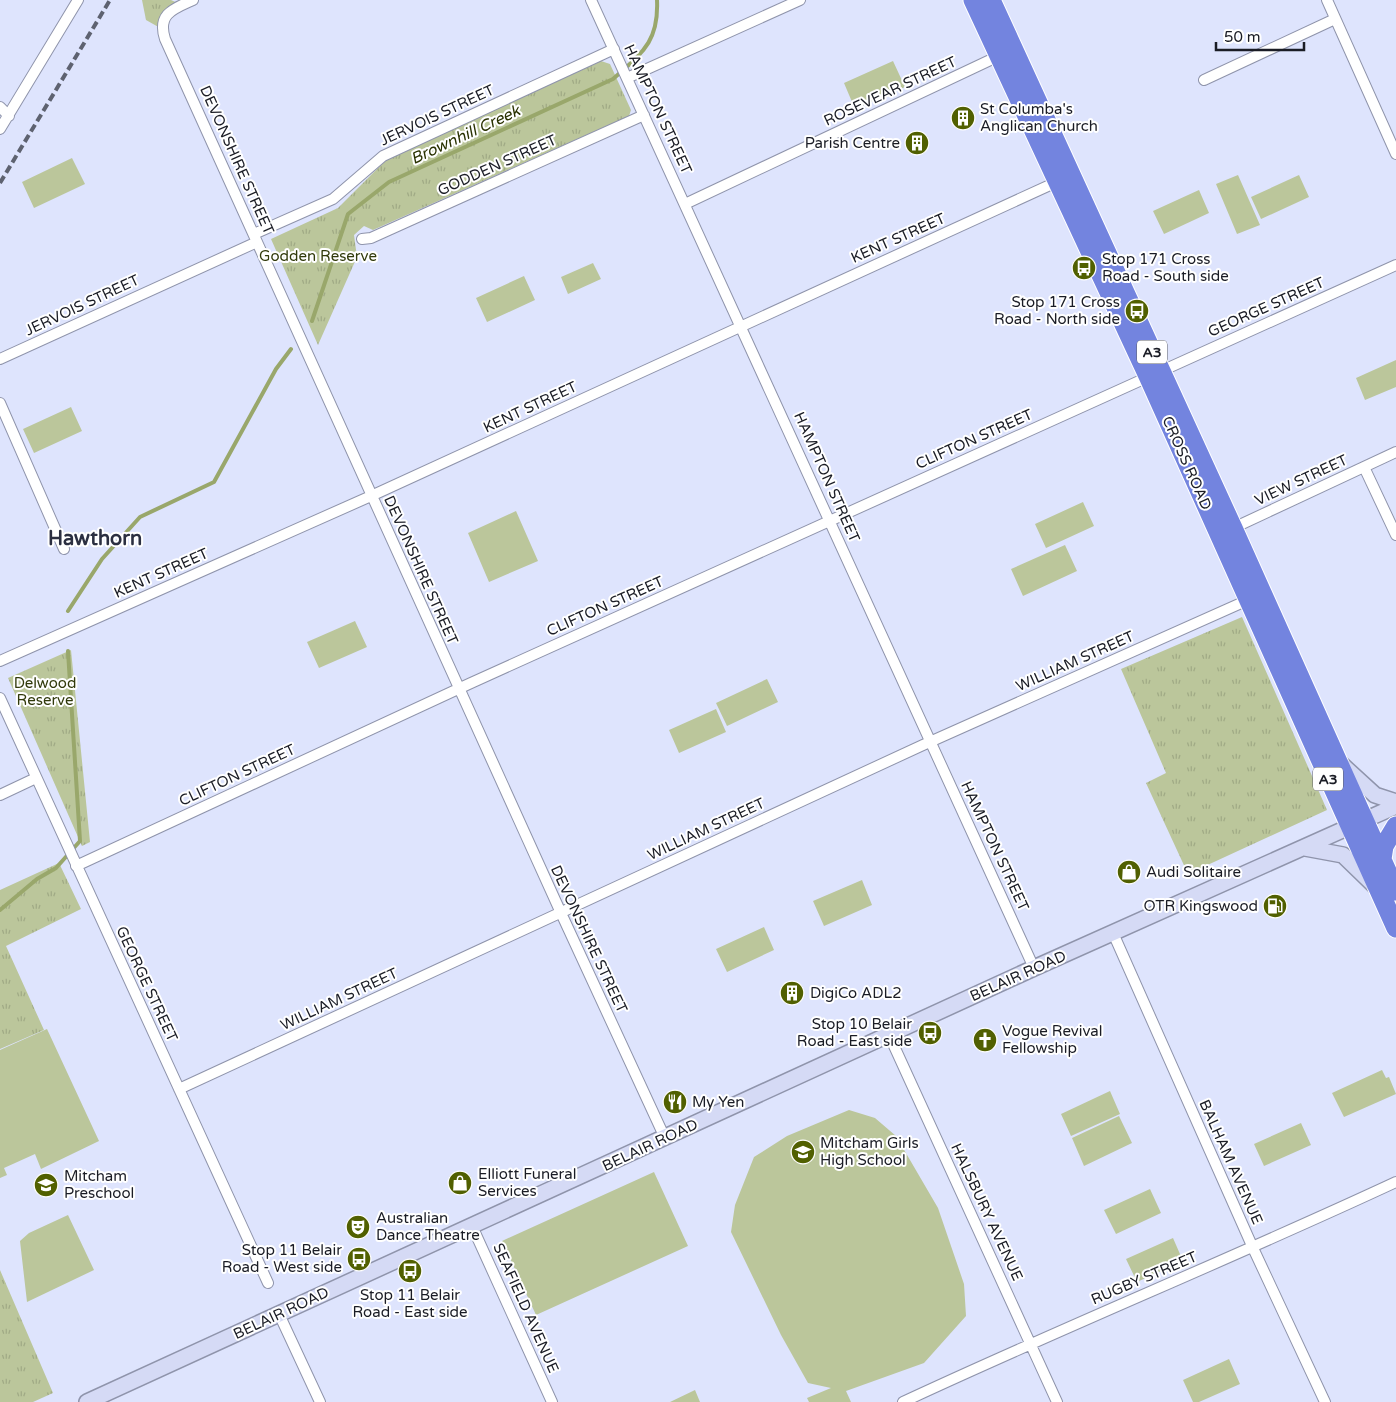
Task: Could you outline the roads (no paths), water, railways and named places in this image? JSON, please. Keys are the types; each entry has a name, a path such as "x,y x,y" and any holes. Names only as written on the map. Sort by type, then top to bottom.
{"highway":[{"name":"CROSS ROAD","path":"973,0 1006,53 1226,532 1334,756 1377,887 1396,928"},
{"name":"CROSS ROAD","path":"991,0 1006,53"},
{"name":"CROSS ROAD","path":"1226,532 1248,600 1357,824 1382,860 1396,891"},
{"path":"1382,860 1384,846 1396,826"}],"main road":[{"path":"1334,756 1375,795 1396,802"},
{"name":"BELAIR ROAD","path":"87,1402 1034,968 1396,806"},
{"path":"1305,848 1343,855 1377,887"}],"street":[{"path":"0,130 78,0"},
{"name":"DEVONSHIRE STREET","path":"193,0 168,13 163,20 162,29 165,39 371,496 665,1138"},
{"name":"HAMPTON STREET","path":"591,0 1034,968"},
{"path":"624,73 800,0"},
{"path":"1327,0 1396,154"},
{"path":"1204,80 1335,19"},
{"name":"JERVOIS STREET","path":"0,359 256,238 333,199 383,156 614,49"},
{"name":"ROSEVEAR STREET","path":"685,204 1006,53"},
{"path":"0,107 9,116"},
{"name":"GODDEN STREET","path":"362,239 371,238 644,115"},
{"name":"KENT STREET","path":"0,661 371,496 1065,179"},
{"name":"GEORGE STREET","path":"1154,374 1396,265"},
{"name":"CLIFTON STREET","path":"75,865 1154,374"},
{"path":"0,403 64,548"},
{"name":"VIEW STREET","path":"1226,532 1396,452"},
{"path":"1364,467 1396,536"},
{"name":"WILLIAM STREET","path":"178,1089 931,742 1248,600"},
{"name":"GEORGE STREET","path":"0,698 268,1283"},
{"path":"0,795 36,778"},
{"name":"BALHAM AVENUE","path":"1113,933 1253,1248 1324,1402"},
{"name":"HALSBURY AVENUE","path":"889,1035 1057,1402"},
{"name":"RUGBY STREET","path":"903,1402 1031,1343 1253,1248 1396,1182"},
{"name":"SEAFIELD AVENUE","path":"472,1226 552,1402"},
{"path":"279,1314 320,1402"}],"waterway":[{"name":"Brownhill Creek","path":"312,321 348,214 389,182 613,79 647,46 655,26 657,0"},
{"name":"Brownhill Creek","path":"68,611 102,559 140,517 214,482 276,369 291,349"},
{"name":"Brownhill Creek","path":"0,910 37,879 56,868 80,841 68,651"}],"railway":[{"path":"0,183 110,0"}],"place":[{"name":"St Columba's Anglican Church","path":"963,118"},
{"name":"Parish Centre","path":"917,143"},
{"name":"Stop 171 Cross Road - South side","path":"1084,268"},
{"name":"Stop 171 Cross Road - North side","path":"1137,311"},
{"name":"Audi Solitaire","path":"1129,872"},
{"name":"OTR Kingswood","path":"1275,906"},
{"name":"DigiCo ADL2","path":"792,993"},
{"name":"Stop 10 Belair Road - East side","path":"930,1033"},
{"name":"Vogue Revival Fellowship","path":"985,1040"},
{"name":"My Yen","path":"675,1102"},
{"name":"Mitcham Girls High School","path":"803,1152"},
{"name":"Elliott Funeral Services","path":"460,1183"},
{"name":"Mitcham Preschool","path":"46,1185"},
{"name":"Australian Dance Theatre","path":"358,1227"},
{"name":"Stop 11 Belair Road - West side","path":"359,1259"},
{"name":"Stop 11 Belair Road - East side","path":"410,1271"}],"district":[{"name":"Hawthorn","path":"95,538"}],"park label":[{"name":"Godden Reserve","path":"318,256"},
{"name":"Delwood Reserve","path":"45,692"}]}
